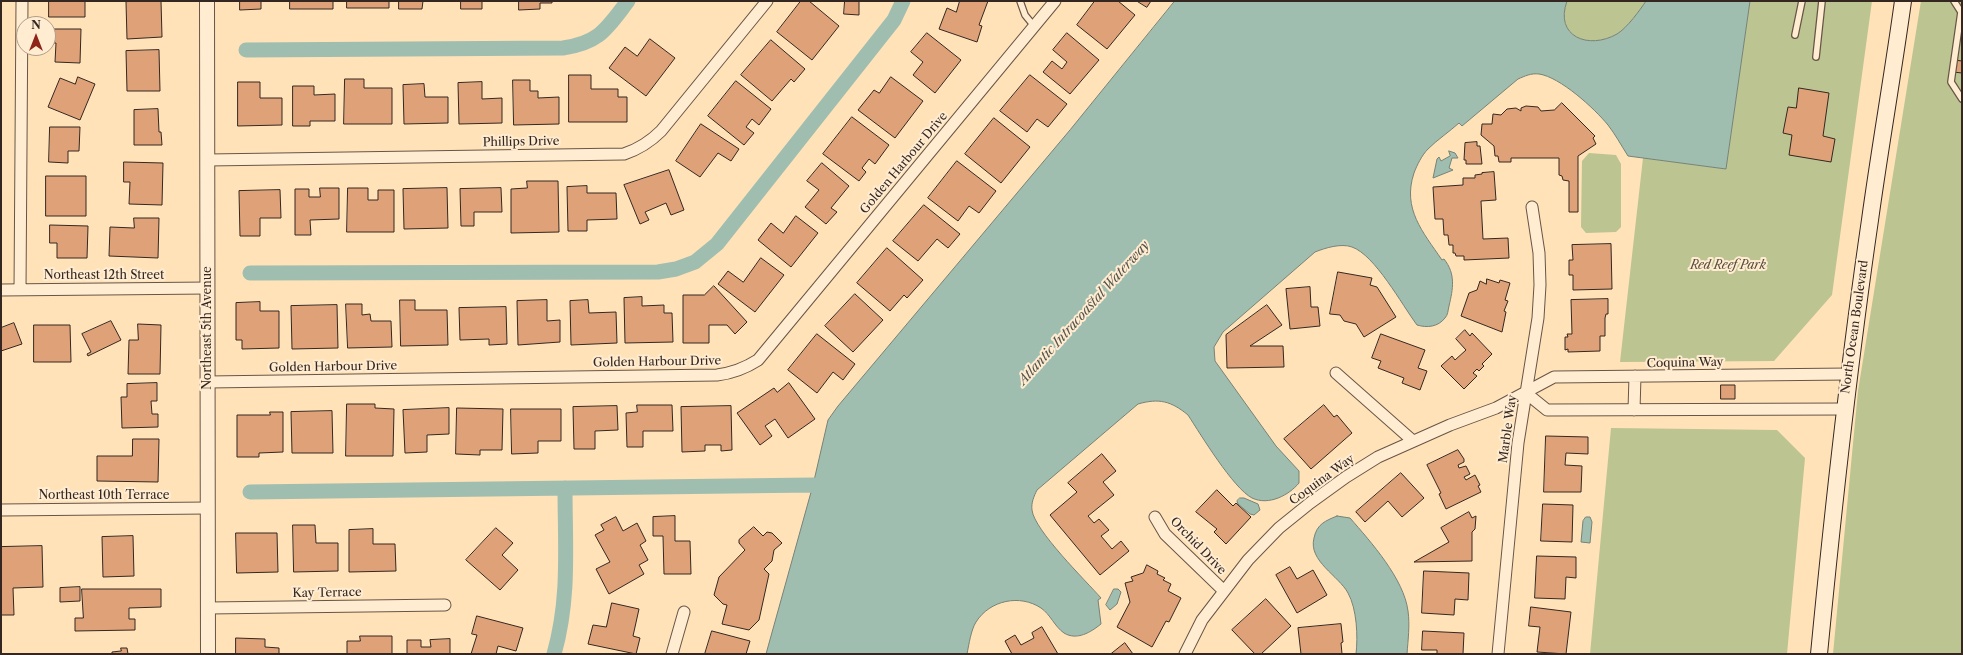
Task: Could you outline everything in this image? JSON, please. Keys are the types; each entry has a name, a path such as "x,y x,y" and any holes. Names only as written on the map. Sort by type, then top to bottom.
{"main road":[{"name":"North Ocean Boulevard","path":"1819,654 1844,409 1870,220 1903,1"}],"street":[{"path":"20,290 22,1"},
{"name":"Northeast 5th Avenue","path":"207,1 208,654"},
{"name":"Phillips Drive","path":"208,160 624,154 638,149 651,141 661,131 767,1"},
{"name":"Golden Harbour Drive","path":"208,382 717,375 731,373 745,368 758,360 1055,1"},
{"name":"Marble Way","path":"1498,654 1516,459 1538,318 1540,285 1539,253 1532,207"},
{"name":"Northeast 12th Street","path":"1,290 208,288"},
{"path":"1336,373 1413,441"},
{"name":"Coquina Way","path":"1185,654 1202,620 1248,560 1280,528 1310,503 1359,469 1413,441 1496,408 1554,377 1849,374"},
{"path":"1634,410 1635,376"},
{"path":"1526,393 1548,410 1844,409"},
{"name":"Northeast 10th Terrace","path":"1,510 208,508"},
{"name":"Orchid Drive","path":"1155,517 1165,534 1224,591"},
{"name":"Kay Terrace","path":"208,608 445,605"},
{"path":"672,654 684,612"}],"lane":[{"path":"1020,1 1025,15 1034,26"},
{"path":"1795,36 1802,1"},
{"path":"1816,57 1822,1"},
{"path":"1954,1 1961,12 1950,82 1962,99"}],"green space":[{"path":"1567,1 1646,1 1625,28 1606,39 1596,41 1585,40 1577,37 1570,31 1565,24 1564,13"},
{"name":"Red Reef Park","path":"1750,1 1872,1 1832,295 1774,361 1620,362 1643,158 1726,169"},
{"path":"1921,1 1962,1 1962,654 1833,654 1858,391"},
{"path":"1589,153 1616,155 1621,164 1621,227 1616,232 1586,233 1581,227 1582,161"},
{"path":"1611,428 1777,430 1805,458 1787,654 1590,654"}],"water":[{"name":"Atlantic Intracoastal Waterway","path":"1175,1 1567,1 1564,13 1565,24 1570,31 1577,37 1585,40 1596,41 1606,39 1625,28 1646,1 1750,1 1726,169 1628,156 1602,118 1586,102 1566,87 1547,76 1539,74 1531,74 1518,79 1462,126 1459,123 1426,151 1418,163 1414,173 1411,186 1411,198 1416,220 1442,260 1444,259 1448,265 1452,276 1452,294 1448,312 1442,321 1432,326 1417,325 1388,282 1370,260 1361,252 1352,247 1338,246 1315,252 1223,332 1214,347 1215,361 1276,446 1299,471 1299,483 1290,492 1272,500 1265,501 1252,498 1236,484 1227,473 1188,415 1182,410 1170,404 1159,401 1138,404 1037,490 1032,502 1032,510 1035,519 1042,530 1062,555 1101,598 1098,600 1101,624 1093,630 1079,636 1069,635 1064,633 1041,608 1024,601 1015,600 997,604 982,615 976,622 973,629 967,654 766,654 813,485 828,420 838,406 1070,130"},
{"path":"1449,151 1455,153 1458,158 1452,158 1449,168 1453,170 1433,178 1437,159 1439,157 1441,161 1450,156"},
{"path":"1240,498 1244,498 1258,504 1260,510 1254,515 1250,514 1238,504 1237,501"},
{"path":"1337,516 1350,518 1377,550 1400,586 1409,616 1407,654 1356,654 1356,623 1351,600 1344,587 1320,561 1313,546 1315,533 1319,526 1325,521"},
{"path":"1586,517 1590,517 1592,522 1590,543 1581,542 1583,521"},
{"path":"1114,589 1118,589 1121,592 1117,604 1110,610 1106,605"}],"building":[{"path":"49,1 85,1 85,17 49,16"},
{"path":"161,1 162,37 127,39 126,2"},
{"path":"240,1 261,1 261,9 240,10"},
{"path":"290,1 333,1 333,9 290,9"},
{"path":"347,1 389,1 389,8 347,8"},
{"path":"399,1 423,1 422,9 399,9"},
{"path":"461,1 482,1 482,9 461,9"},
{"path":"519,1 552,1 552,3 540,3 540,9 519,10"},
{"path":"801,1 809,1 839,26 812,60 777,32"},
{"path":"845,1 859,1 859,15 844,14"},
{"path":"960,1 988,1 979,25 982,26 977,42 939,29 947,8 956,12"},
{"path":"1095,1 1118,1 1135,15 1107,49 1077,25"},
{"path":"1137,1 1151,1 1147,7"},
{"path":"56,29 81,29 80,63 55,62"},
{"path":"927,33 961,60 935,93 913,75 923,62 911,52"},
{"path":"1067,33 1099,60 1070,94 1043,72 1052,61 1062,69 1067,62 1053,50"},
{"path":"650,39 675,58 646,96 609,68 625,47 637,56"},
{"path":"771,40 805,69 794,82 791,79 772,101 741,75"},
{"path":"159,50 160,91 127,91 126,51"},
{"path":"1954,60 1962,61 1962,73 1953,72"},
{"path":"569,75 591,75 591,89 618,89 618,97 627,97 627,122 569,122"},
{"path":"1030,75 1067,104 1048,127 1037,119 1027,132 1000,111"},
{"path":"78,77 95,84 80,120 48,107 60,78 75,84"},
{"path":"891,77 923,101 895,138 858,110 874,90 879,93"},
{"path":"345,79 364,79 364,88 392,88 392,124 344,124"},
{"path":"513,80 530,80 530,91 538,91 538,98 559,97 559,124 514,125"},
{"path":"736,81 771,109 759,125 752,119 746,127 754,133 744,145 708,116"},
{"path":"238,82 260,82 260,98 282,98 282,125 238,126"},
{"path":"482,82 482,99 502,98 502,123 459,124 458,83"},
{"path":"424,84 425,97 448,97 448,123 404,124 403,85"},
{"path":"293,86 314,86 314,95 335,94 335,121 310,121 310,126 293,126"},
{"path":"1799,88 1829,93 1823,136 1835,139 1831,162 1789,155 1792,135 1783,133 1788,107 1796,108"},
{"path":"1562,103 1595,136 1593,138 1596,144 1578,156 1578,212 1569,212 1569,181 1563,180 1562,176 1559,175 1559,158 1511,158 1511,162 1499,162 1498,156 1495,156 1494,146 1481,135 1482,124 1492,124 1493,114 1501,115 1507,109 1516,108 1521,111 1521,108 1526,106 1538,107 1541,111 1554,110"},
{"path":"158,109 159,132 161,132 162,145 134,145 134,110"},
{"path":"852,117 889,145 875,164 869,159 862,168 866,172 859,181 823,154"},
{"path":"994,118 1030,147 1001,183 965,154"},
{"path":"701,124 739,149 731,161 718,153 700,177 676,161"},
{"path":"50,127 80,127 79,151 68,151 68,163 49,162"},
{"path":"1477,142 1477,146 1480,146 1482,164 1466,164 1466,160 1464,160 1465,143"},
{"path":"957,161 996,191 979,213 969,206 958,221 928,198"},
{"path":"124,162 163,163 162,205 129,204 130,182 124,182"},
{"path":"822,163 849,186 831,208 837,212 826,224 805,207 819,190 807,181"},
{"path":"669,170 684,210 671,215 666,203 645,212 649,220 640,224 624,185"},
{"path":"1494,172 1496,200 1481,201 1483,239 1508,238 1509,258 1464,260 1464,256 1456,256 1455,253 1453,253 1453,245 1449,245 1448,235 1444,235 1443,219 1435,219 1433,187 1463,185 1463,178 1475,178 1475,175"},
{"path":"46,176 86,176 86,216 46,216"},
{"path":"527,181 558,181 559,232 511,233 511,189 527,188"},
{"path":"587,186 587,193 616,193 617,219 587,220 587,231 568,231 567,187"},
{"path":"320,188 339,188 339,219 310,220 311,235 295,235 295,189 309,189 309,197 320,197"},
{"path":"348,188 368,188 368,200 378,200 378,190 394,190 394,232 347,232"},
{"path":"447,188 448,228 404,229 403,189"},
{"path":"501,188 502,212 474,212 474,226 461,226 460,189"},
{"path":"280,190 281,218 260,218 260,236 240,236 239,191"},
{"path":"924,205 960,234 948,248 937,239 918,261 893,241"},
{"path":"796,216 818,233 791,267 758,240 771,223 783,233"},
{"path":"134,218 159,218 158,258 109,256 110,227 134,228"},
{"path":"50,225 88,226 87,258 57,258 57,243 50,243"},
{"path":"1611,244 1612,289 1573,290 1573,275 1569,275 1569,260 1573,260 1572,245"},
{"path":"887,248 923,280 907,298 904,295 890,311 857,283"},
{"path":"761,258 784,275 755,312 718,284 728,271 743,282"},
{"path":"1338,272 1372,278 1370,285 1377,287 1396,317 1364,337 1356,324 1344,321 1340,315 1330,314"},
{"path":"1487,279 1499,283 1500,280 1510,283 1505,300 1508,301 1504,311 1506,312 1502,332 1461,316 1469,293 1477,290 1480,281 1486,284"},
{"path":"714,286 747,322 735,334 727,325 709,325 709,343 683,343 683,295 704,295"},
{"path":"1310,287 1311,307 1318,307 1320,326 1290,329 1286,289"},
{"path":"855,294 883,320 853,352 825,326"},
{"path":"642,297 642,306 664,305 664,313 672,313 673,342 625,343 624,298"},
{"path":"1608,299 1608,314 1606,314 1605,318 1605,336 1600,336 1600,351 1568,352 1568,349 1565,350 1565,337 1568,337 1567,334 1572,334 1571,300"},
{"path":"400,300 415,300 415,310 447,310 448,345 401,346"},
{"path":"547,300 547,321 560,320 560,342 518,345 517,301"},
{"path":"588,300 589,313 616,312 617,343 571,345 570,301"},
{"path":"260,302 260,311 279,311 279,348 242,349 242,340 236,340 236,303"},
{"path":"346,304 362,304 362,315 370,314 371,321 391,321 392,347 348,348"},
{"path":"337,305 338,348 292,349 291,306"},
{"path":"1267,305 1282,325 1250,346 1283,346 1284,367 1227,368 1226,335"},
{"path":"506,307 507,344 489,345 489,339 460,340 459,308"},
{"path":"111,321 121,340 88,356 87,354 91,352 82,334"},
{"path":"14,323 22,344 1,351 1,328"},
{"path":"138,324 161,325 160,374 128,374 129,340 138,340"},
{"path":"34,325 70,325 71,362 34,362"},
{"path":"1465,330 1470,336 1472,333 1492,354 1482,364 1484,366 1479,371 1477,369 1473,373 1477,376 1464,389 1441,366 1452,356 1455,360 1466,350 1456,339"},
{"path":"817,334 855,364 843,380 833,372 817,393 788,370"},
{"path":"1381,334 1425,350 1418,368 1427,371 1420,390 1402,383 1404,378 1378,368 1381,361 1372,358"},
{"path":"157,383 157,401 151,401 152,414 158,414 158,427 122,428 121,397 127,397 127,384"},
{"path":"789,383 815,419 788,438 775,419 765,426 772,436 760,445 737,413 774,388 777,392"},
{"path":"1721,385 1735,385 1735,399 1721,399"},
{"path":"347,404 375,404 375,408 394,409 393,456 346,456"},
{"path":"637,405 672,405 673,431 643,431 643,447 627,447 626,413 637,412"},
{"path":"1324,405 1334,417 1337,415 1352,433 1311,469 1284,439"},
{"path":"617,406 618,430 595,431 595,449 574,449 573,407"},
{"path":"731,406 732,450 721,451 721,445 705,445 705,451 682,452 681,407"},
{"path":"449,408 449,434 427,435 427,452 405,453 403,410"},
{"path":"457,408 503,409 502,450 480,450 480,455 456,454"},
{"path":"511,409 561,409 561,441 538,441 538,453 512,454"},
{"path":"332,411 333,453 292,453 291,412"},
{"path":"270,412 283,412 283,452 259,453 259,457 237,457 237,415 270,415"},
{"path":"1546,436 1588,437 1588,454 1566,453 1565,465 1582,466 1581,492 1544,492"},
{"path":"133,439 159,439 158,482 97,481 97,456 132,456"},
{"path":"1458,450 1464,459 1464,462 1458,465 1459,468 1466,466 1470,474 1464,477 1466,480 1475,475 1480,485 1478,486 1481,492 1446,509 1439,494 1441,493 1427,465"},
{"path":"1102,454 1116,471 1103,482 1114,495 1088,516 1094,523 1099,519 1109,530 1101,536 1112,549 1121,541 1129,551 1100,575 1050,515 1077,492 1068,483"},
{"path":"1401,473 1424,498 1402,517 1388,501 1365,522 1356,512"},
{"path":"1217,490 1233,506 1236,503 1251,517 1226,544 1214,532 1217,529 1196,512"},
{"path":"1543,504 1573,505 1572,542 1541,541"},
{"path":"1469,512 1472,518 1476,516 1475,529 1472,532 1472,561 1414,562 1449,542 1441,528"},
{"path":"675,516 675,541 690,541 691,574 664,574 663,536 653,536 653,517"},
{"path":"616,517 623,531 637,523 646,541 640,545 648,560 639,565 644,574 609,594 596,569 610,562 595,535 604,530 601,525"},
{"path":"293,525 315,525 316,543 338,543 338,571 294,572"},
{"path":"754,527 763,536 767,532 772,533 782,543 774,550 772,561 764,569 769,574 759,620 749,630 722,624 727,605 723,604 714,595 719,577 745,550 739,543 739,540"},
{"path":"496,528 513,543 502,555 518,570 500,590 466,560"},
{"path":"373,529 373,544 395,544 396,571 349,572 349,530"},
{"path":"236,533 277,533 278,572 237,573"},
{"path":"133,536 134,576 103,577 102,537"},
{"path":"42,546 43,587 13,588 14,615 1,615 1,547"},
{"path":"1537,556 1576,557 1576,578 1566,577 1565,599 1535,598"},
{"path":"1147,565 1158,571 1157,574 1165,578 1163,580 1171,584 1168,591 1181,598 1169,622 1166,621 1152,647 1117,627 1130,602 1125,583 1133,581 1131,577 1143,573"},
{"path":"1290,567 1297,579 1313,570 1327,595 1297,613 1276,575"},
{"path":"1424,571 1469,573 1468,600 1455,599 1454,615 1422,613"},
{"path":"80,587 80,601 60,602 60,588"},
{"path":"82,589 161,589 161,607 129,608 129,619 135,619 135,630 75,631 75,618 83,618"},
{"path":"1266,599 1291,626 1261,654 1255,654 1232,630"},
{"path":"612,603 639,609 633,636 640,638 636,654 588,644 593,625 606,627"},
{"path":"1531,607 1571,612 1566,654 1537,652 1540,627 1529,626"},
{"path":"477,616 523,628 516,651 498,646 496,654 471,654 477,635 472,634"},
{"path":"1341,624 1343,642 1341,643 1342,654 1301,654 1298,628"},
{"path":"1042,627 1058,654 1012,654 1005,641 1015,635 1021,645 1034,638 1032,633"},
{"path":"712,631 750,641 746,654 705,654"},
{"path":"1423,631 1464,633 1463,654 1437,654 1437,650 1422,650"},
{"path":"360,636 392,636 392,654 347,654 347,641 360,641"},
{"path":"236,638 265,639 265,647 279,648 279,654 236,654"},
{"path":"450,639 450,654 407,654 407,640 421,640 421,647 431,647 430,640"},
{"path":"1125,643 1133,654 1111,654"},
{"path":"121,648 127,648 128,654 112,654 112,652 121,651"}],"waterway":[{"path":"246,50 563,48 576,46 602,33 628,1"},
{"path":"250,273 658,272 676,269 695,262 717,244 894,20 903,1"},
{"path":"250,492 813,485 833,487"},
{"path":"554,654 559,633 565,592 565,488"}]}
